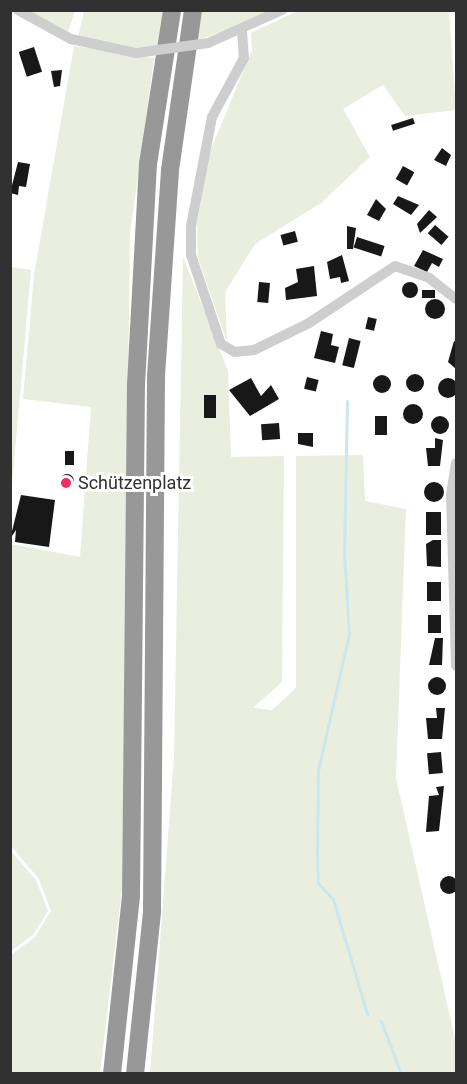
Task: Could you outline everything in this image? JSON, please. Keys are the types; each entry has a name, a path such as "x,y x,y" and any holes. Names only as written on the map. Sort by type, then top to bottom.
{"highway":[{"path":"112,1074 131,895 138,350 148,164 172,10"},
{"path":"135,1074 152,911 156,376 170,170 193,10"}],"street":[{"path":"18,10 71,39 136,53 208,44 242,31 282,10"},
{"path":"242,31 244,58 212,117 191,225 191,255 221,344 244,353 264,346 395,266 429,278 456,299"},
{"path":"456,463 451,495 456,666"}],"shaded area":[{"path":"25,11 75,11 68,32"},
{"path":"84,11 164,11 158,46 129,48 78,37"},
{"path":"200,11 277,11 193,42"},
{"path":"297,11 449,11 456,110 405,116 383,85 343,109 370,157 321,203 255,244 225,292 227,342 198,258 197,224 209,154 252,50 251,33"},
{"path":"74,46 154,58 130,234 122,889 100,1073 11,1073 11,955 35,937 51,911 39,879 11,846 11,544 80,557 91,407 23,399 34,275"},
{"path":"183,257 228,371 231,457 284,456 282,682 253,708 272,710 296,688 296,456 363,455 365,501 406,509 396,778 456,1043 456,1073 150,1074 174,757"},
{"path":"10,267 31,270 11,497"},
{"path":"10,850 36,880 48,911 33,935 11,951"}],"building":[{"path":"34,47 42,72 27,77 19,52"},
{"path":"62,70 60,86 54,87 51,71"},
{"path":"413,118 415,124 393,131 391,125"},
{"path":"442,148 451,155 446,166 434,160"},
{"path":"18,162 30,164 26,187 19,186 18,195 10,193"},
{"path":"403,166 414,172 407,185 396,179"},
{"path":"398,196 419,205 411,215 393,204"},
{"path":"376,199 386,209 379,221 367,215"},
{"path":"429,210 437,217 420,233 417,224"},
{"path":"435,225 449,237 441,245 428,233"},
{"path":"347,226 356,228 353,249 347,249"},
{"path":"295,231 298,242 283,246 281,235"},
{"path":"357,237 385,246 381,256 354,247"},
{"path":"423,250 443,259 439,267 432,263 427,272 414,266"},
{"path":"342,255 349,281 341,283 340,277 330,279 327,262"},
{"path":"314,266 317,296 286,300 285,288 298,282 296,269"},
{"path":"259,282 270,283 268,303 257,302"},
{"path":"410,282 416,284 418,290 416,296 410,298 404,296 402,290 404,284"},
{"path":"422,290 435,290 435,298 422,298"},
{"path":"435,299 442,302 445,309 442,316 435,319 428,316 425,309 428,302"},
{"path":"368,317 377,319 374,331 365,329"},
{"path":"321,331 333,334 331,345 339,347 335,363 314,358"},
{"path":"349,338 361,341 354,368 342,365"},
{"path":"454,341 456,342 456,369 448,362"},
{"path":"411,374 419,374 424,379 422,390 411,392 406,387 406,379"},
{"path":"382,375 388,378 391,384 388,390 382,393 376,390 373,384 376,378"},
{"path":"307,377 319,380 316,392 304,389"},
{"path":"251,378 261,396 271,385 279,399 250,416 229,390"},
{"path":"448,378 455,381 458,388 455,395 448,398 441,395 438,388 441,381"},
{"path":"204,395 216,395 216,418 204,418"},
{"path":"413,404 420,407 423,414 420,421 413,424 406,421 403,414 406,407"},
{"path":"375,416 387,416 387,435 375,435"},
{"path":"440,416 446,419 449,425 446,431 440,434 434,431 431,425 434,419"},
{"path":"279,423 280,439 262,440 261,424"},
{"path":"298,433 313,433 313,447 298,444"},
{"path":"435,438 443,440 440,466 428,466 426,448 435,448"},
{"path":"65,451 74,451 74,465 65,465"},
{"name":"Schützenplatz","path":"67,474 72,476 74,481 72,486 67,488 62,486 60,481 62,476"},
{"path":"434,482 441,485 444,492 441,499 434,502 427,499 424,492 427,485"},
{"path":"21,495 55,500 49,547 15,542 16,530 10,539"},
{"path":"426,512 441,512 441,535 426,535"},
{"path":"433,540 441,540 441,567 427,566 426,544"},
{"path":"427,582 441,582 441,601 427,601"},
{"path":"428,615 441,615 441,633 428,633"},
{"path":"435,638 443,638 442,665 429,665"},
{"path":"437,677 443,680 446,686 443,692 437,695 431,692 428,686 431,680"},
{"path":"436,708 445,708 442,739 428,739 426,718 437,718"},
{"path":"441,752 443,773 429,774 427,753"},
{"path":"444,786 439,831 426,832 429,796 439,795 436,787"},
{"path":"445,876 453,876 458,881 456,892 445,894 440,889 440,881"}],"waterway":[{"path":"347,401 344,553 349,634 318,770 317,856 318,883 333,899 367,1014"},
{"path":"381,1021 401,1074"}],"place":[{"name":"Schützenplatz","path":"66,483"}]}
